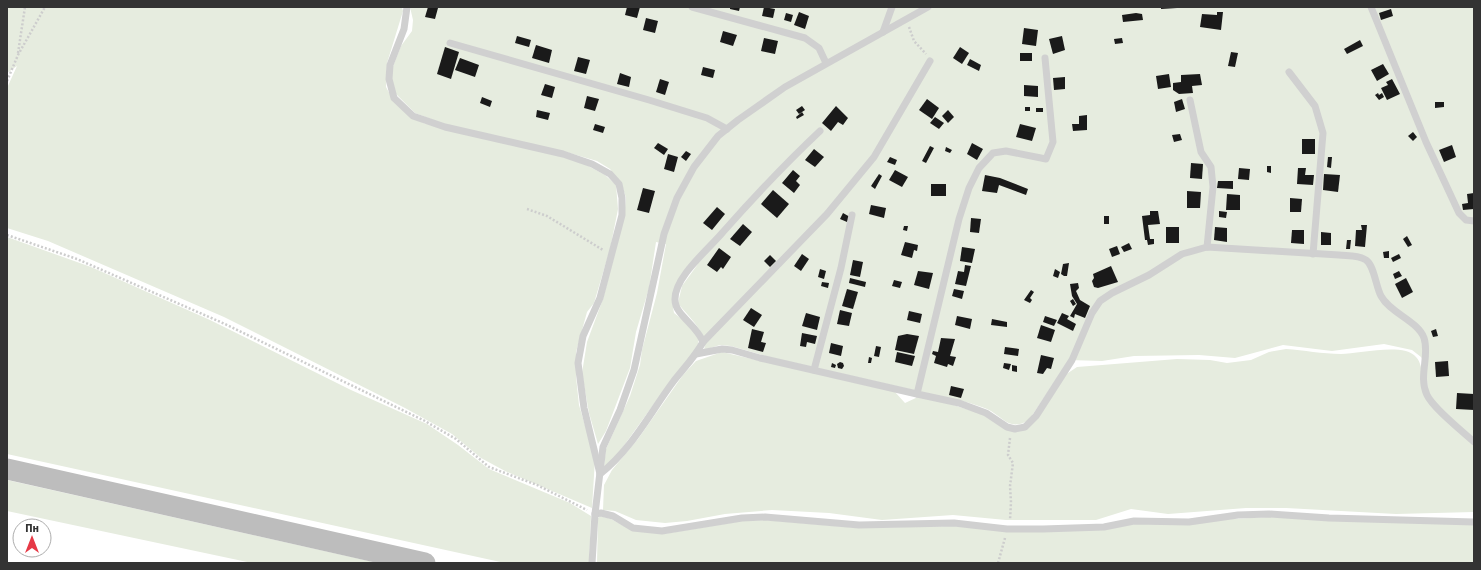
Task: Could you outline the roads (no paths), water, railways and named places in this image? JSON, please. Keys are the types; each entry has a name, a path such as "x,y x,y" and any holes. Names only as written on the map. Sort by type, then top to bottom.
{"main road":[{"path":"7,469 425,563"}],"lane":[{"path":"407,7 404,29 390,65 389,79 394,98 413,116 445,127 563,154 592,164 610,174 619,184 622,198 622,215 600,298 583,336 578,363 584,408 600,474"},
{"path":"692,7 805,38 819,48 826,63"},
{"path":"883,32 892,7"},
{"path":"592,563 595,514 603,447 620,410 634,370 664,234 677,198 694,168 718,136 785,87 928,7"},
{"path":"1371,7 1426,142 1459,213 1466,220 1474,221"},
{"path":"450,43 707,118 727,129"},
{"path":"917,394 959,219 969,188 979,168 993,153 1006,151 1046,159 1053,142 1045,58"},
{"path":"600,474 614,463 696,354 703,342 807,236 874,157 930,61"},
{"path":"1289,72 1314,106 1323,133 1313,254"},
{"path":"1190,100 1201,152 1211,168 1214,187 1207,247"},
{"path":"703,342 700,333 679,313 674,302 675,294 682,280 698,258 722,234 753,197 820,130"},
{"path":"814,370 838,283 852,215"},
{"path":"696,354 722,349 732,350 959,403 986,413 1007,427 1015,429 1025,427 1036,416 1072,360 1092,313 1100,301 1112,293 1149,275 1182,254 1207,247 1358,257 1366,260 1370,266 1380,295 1385,303 1394,312 1421,331 1424,339 1425,350 1422,379 1427,396 1474,442"},
{"path":"595,514 607,514 633,528 646,530 688,528 718,522 765,517 860,525 954,523 1007,529 1104,527 1134,521 1189,522 1238,515 1269,514 1337,518 1474,522"}]}
